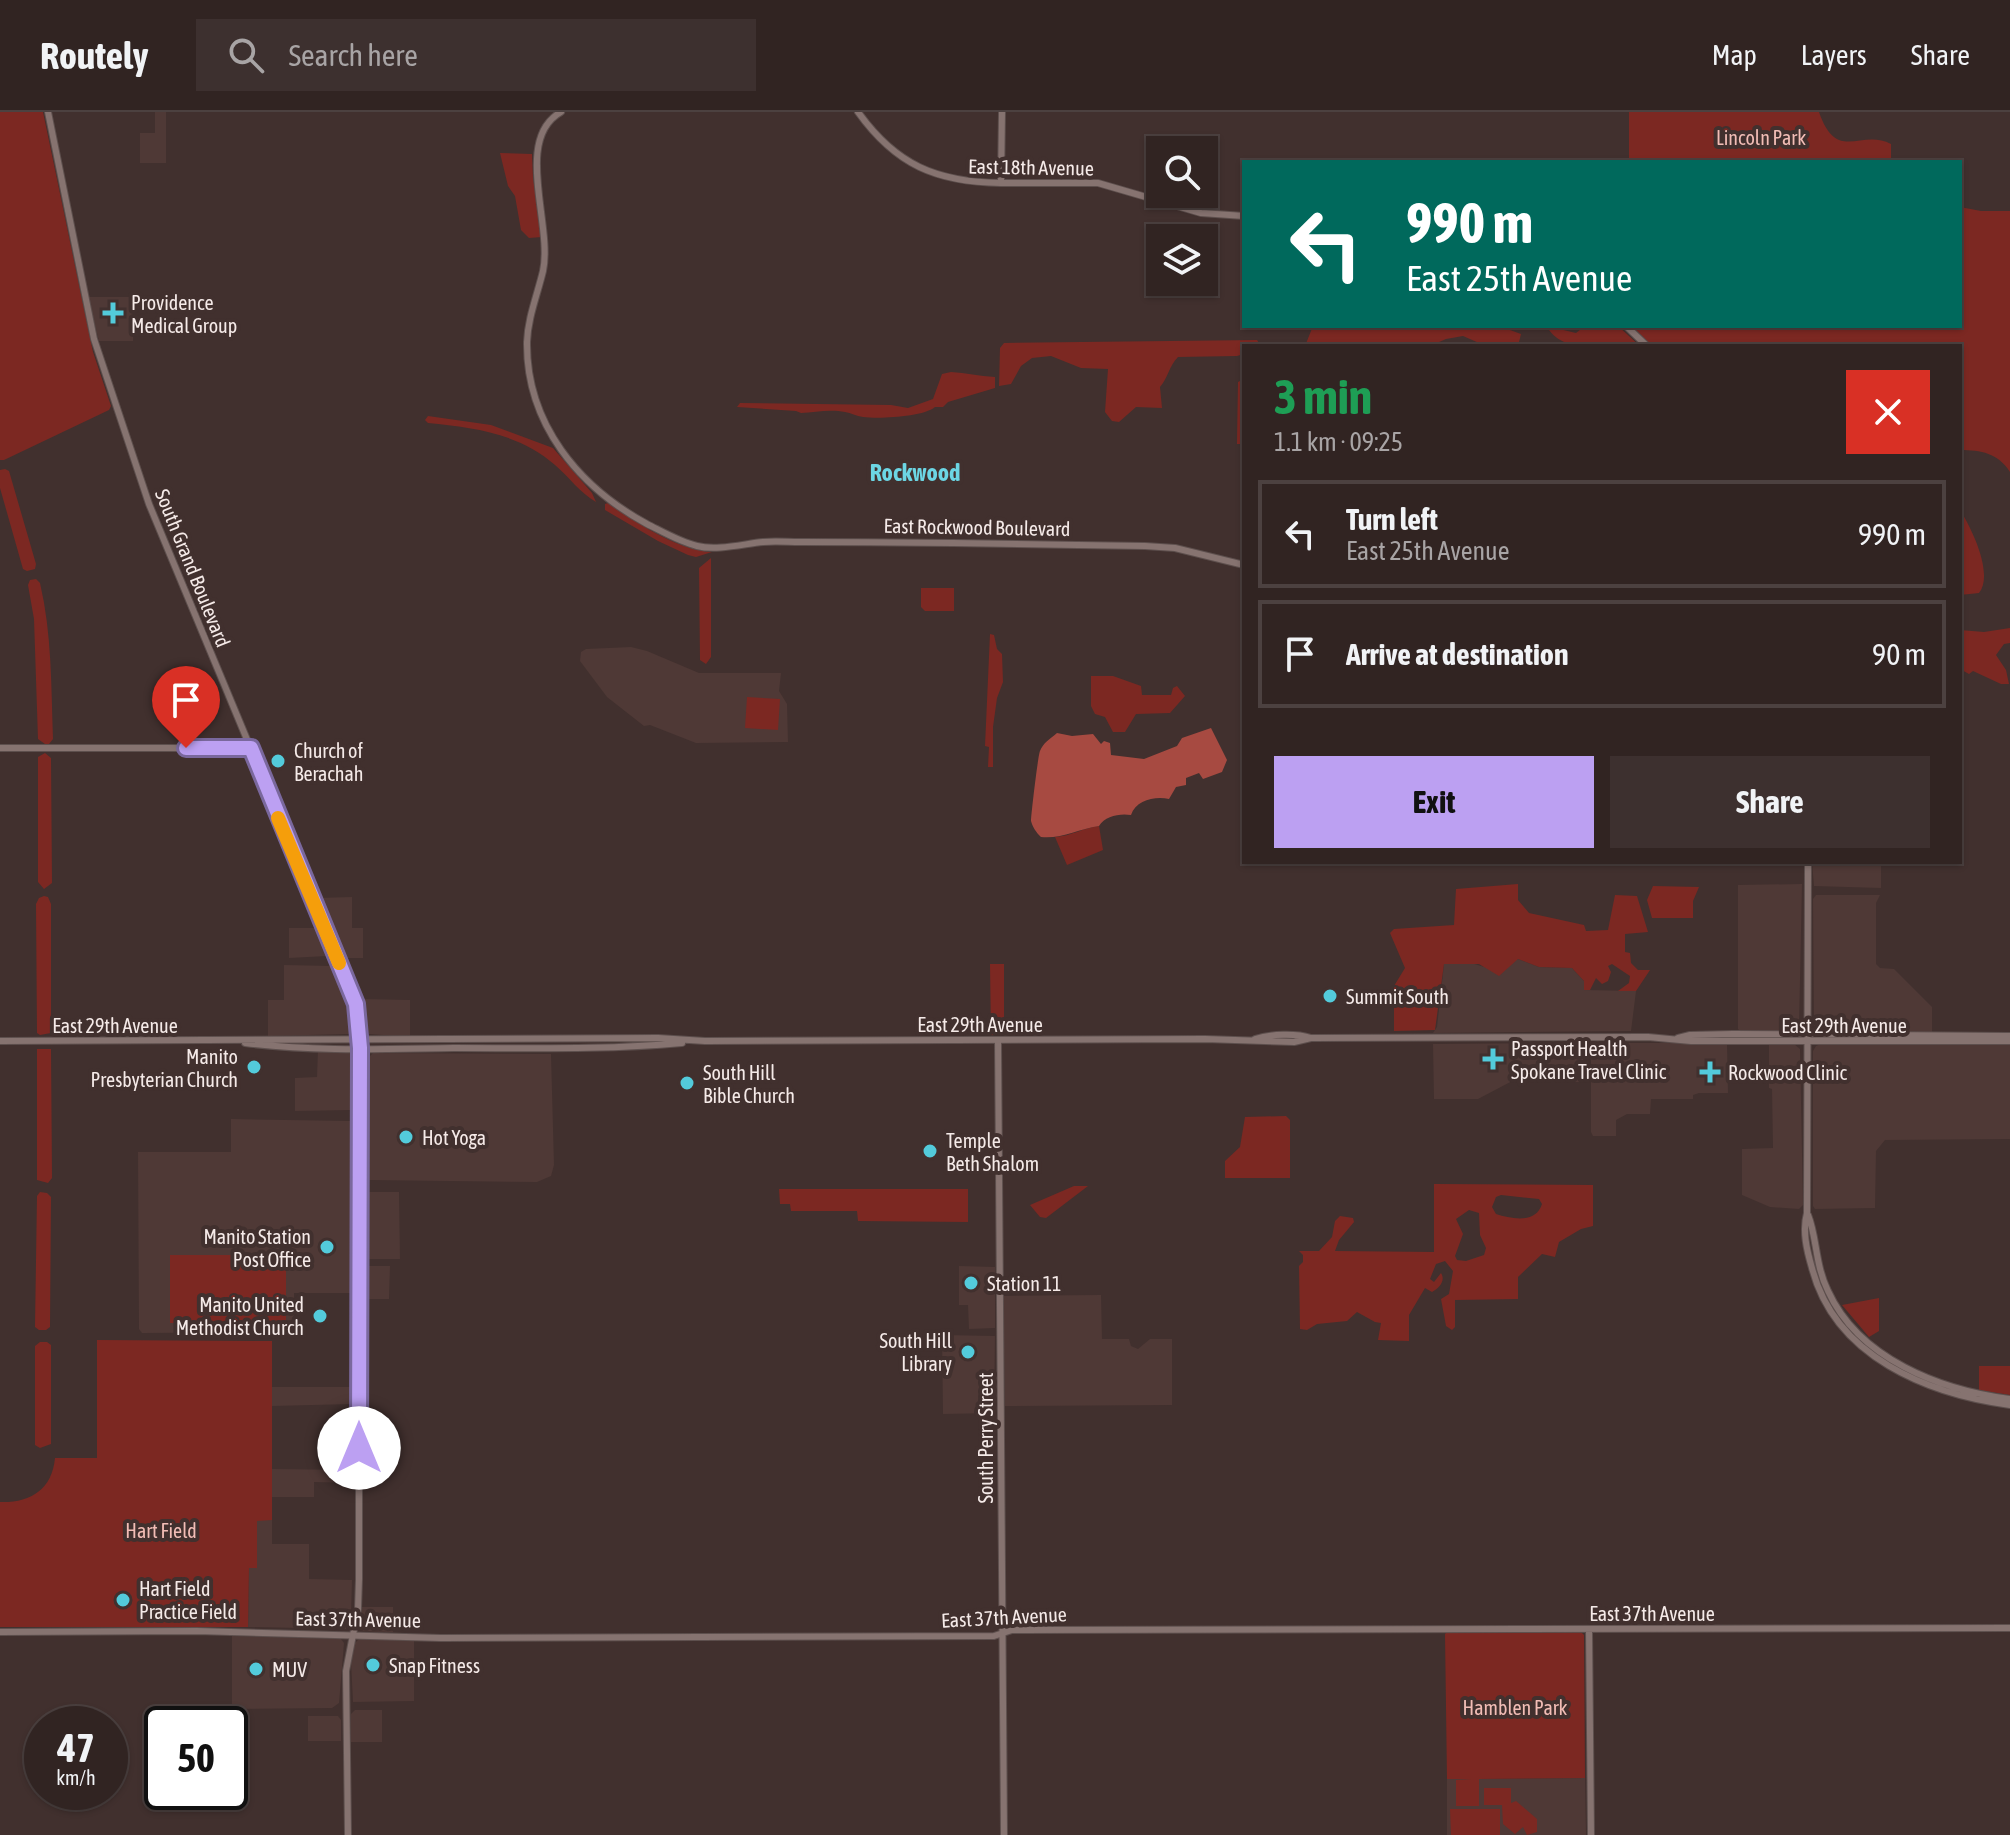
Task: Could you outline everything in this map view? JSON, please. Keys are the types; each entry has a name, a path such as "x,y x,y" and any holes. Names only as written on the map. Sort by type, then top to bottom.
{"main road":[{"name":"South Grand Boulevard","path":"48,112 99,354 149,504 356,1004 360,1039 359,1579 358,1609 346,1671 348,1835"},
{"name":"East Rockwood Boulevard","path":"561,112 547,123 537,147 537,180 546,237 542,276 532,306 527,342 532,383 539,410 556,445 602,496 622,511 693,545 707,547 789,542 1145,546 1175,548 1242,565"},
{"name":"East 18th Avenue","path":"858,112 883,144 923,170 955,181 1091,183 1201,213 1242,216"},
{"path":"1001,183 1002,112"},
{"path":"1628,328 1645,344"},
{"path":"0,748 251,748"},
{"path":"1808,864 1806,1238 1817,1285 1838,1321 1855,1342 1877,1359 1902,1374 1973,1398 2010,1405"},
{"name":"East 29th Avenue","path":"0,1041 1255,1039 1264,1036 1678,1038 1696,1035 2010,1039"},
{"name":"South Perry Street","path":"998,1040 1004,1835"},
{"name":"East 29th Avenue","path":"230,1041 280,1047 360,1048 559,1048 705,1041"},
{"path":"1807,1213 1819,1270 1827,1290 1847,1323 1863,1339 1889,1359 1918,1373 1976,1392 2010,1399"},
{"name":"East 37th Avenue","path":"0,1632 197,1631 441,1638 994,1636 1012,1630 2010,1628"},
{"path":"1589,1629 1591,1835"}],"shaded area":[{"path":"155,112 166,112 166,163 140,163 140,133 155,133"},
{"path":"88,297 142,297 142,309 133,309 133,341 99,341"},
{"path":"631,647 699,673 781,673 779,691 787,704 788,742 696,743 650,725 644,726 607,697 580,661 581,652 586,649"},
{"path":"1211,728 1227,760 1222,772 1203,779 1199,773 1186,778 1186,785 1176,787 1169,799 1147,800 1137,806 1131,815 1113,816 1099,826 1049,837 1041,837 1034,828 1031,817 1040,751 1057,733 1072,736 1093,734 1101,744 1104,741 1110,743 1111,755 1144,759 1177,746 1182,738"},
{"path":"1812,864 1881,864 1881,888 1814,886"},
{"path":"1802,884 1799,1028 1794,1031 1740,1031 1738,885"},
{"path":"1816,895 1880,895 1876,903 1876,964 1880,968 1894,969 1932,1007 1932,1032 1819,1032 1814,1029 1813,899"},
{"path":"352,897 352,928 363,928 363,958 345,958 317,898"},
{"path":"289,928 318,928 327,956 289,958"},
{"path":"1518,959 1539,967 1572,968 1584,981 1584,990 1636,991 1631,1031 1433,1033 1437,1027 1444,964 1471,963 1491,969"},
{"path":"284,965 332,966 347,1002 352,1030 349,1034 268,1036 268,1000 284,1000"},
{"path":"361,999 410,1000 410,1037 369,1034"},
{"path":"1579,1043 1583,1047 1583,1082 1568,1082 1556,1071 1531,1071 1478,1099 1434,1099 1433,1044"},
{"path":"1595,1043 1727,1043 1728,1093 1699,1093 1693,1095 1693,1099 1651,1099 1650,1114 1627,1114 1616,1120 1616,1136 1593,1136 1591,1047"},
{"path":"1769,1044 1794,1044 1800,1049 1803,1205 1799,1209 1770,1207 1742,1195 1742,1149 1773,1148"},
{"path":"1821,1044 2010,1044 2010,1139 1885,1140 1876,1151 1875,1208 1815,1209 1813,1051"},
{"path":"318,1050 351,1053 351,1110 295,1111 295,1078 317,1077"},
{"path":"373,1053 551,1054 554,1165 551,1176 537,1182 369,1180 368,1058"},
{"path":"231,1119 351,1121 353,1293 294,1293 294,1332 142,1333 139,1329 138,1152 231,1152"},
{"path":"369,1192 399,1192 400,1259 364,1257 365,1196"},
{"path":"365,1266 390,1266 389,1299 363,1299"},
{"path":"959,1266 995,1267 995,1328 969,1329 968,1305 959,1305"},
{"path":"1101,1295 1102,1339 1129,1339 1131,1346 1138,1349 1150,1339 1172,1339 1172,1405 1005,1406 1003,1296"},
{"path":"942,1335 995,1336 994,1413 943,1414"},
{"path":"272,1387 353,1387 353,1404 272,1406"},
{"path":"272,1469 353,1470 353,1483 314,1482 314,1497 272,1497"},
{"path":"257,1520 272,1520 272,1544 309,1544 309,1579 352,1580 351,1615 346,1629 248,1627 249,1568 257,1567"},
{"path":"362,1607 393,1607 393,1632 363,1631 359,1626"},
{"path":"232,1636 341,1639 344,1643 339,1703 332,1708 248,1709 248,1706 232,1706"},
{"path":"360,1638 414,1641 414,1701 353,1702 351,1662 355,1643"},
{"path":"355,1710 382,1710 382,1742 351,1742 351,1714"},
{"path":"308,1716 338,1716 341,1720 341,1741 308,1741"},
{"path":"1585,1778 1586,1835 1447,1835 1447,1779"}],"green space":[{"path":"0,112 43,112 93,352 111,406 109,410 4,460 0,460"},
{"name":"Lincoln Park","path":"1629,112 1819,112 1826,128 1842,141 1880,140 1891,144 1891,159 1944,160 1629,160"},
{"path":"500,153 532,154 542,237 529,238 521,230 515,196 508,186"},
{"path":"1962,207 2010,211 2010,472 1988,454 1962,450 1962,344 1650,344 1634,328 1962,328"},
{"path":"1312,328 1504,328 1521,334 1518,344 1481,344 1463,336 1435,344 1306,344"},
{"path":"1555,328 1576,333 1582,328 1620,328 1638,344 1571,344 1549,330"},
{"path":"1257,340 1260,344 1242,344 1242,355 1237,356 1178,357 1160,387 1162,408 1136,407 1119,422 1112,421 1105,412 1108,369 1081,368 1051,356 1032,358 1021,366 1011,384 999,386 1000,348 1004,343"},
{"path":"951,372 995,377 995,388 948,402 943,407 890,417 737,407 740,403 891,405 908,408 933,399 942,374"},
{"path":"1242,380 1242,518 1241,444 1237,444 1238,382"},
{"path":"428,416 491,425 553,448 592,493 596,502 542,454 527,446 479,430 428,423 425,420"},
{"path":"0,470 9,471 35,569 23,569 0,488"},
{"path":"608,503 671,541 712,552 696,557 658,541 605,510"},
{"path":"1962,514 1983,563 1983,585 1979,593 1962,595"},
{"path":"711,558 711,657 706,664 700,660 699,568"},
{"path":"36,579 40,583 44,602 49,641 53,739 49,744 38,739 34,619 28,585 30,580"},
{"path":"921,588 954,588 954,611 925,611 921,607"},
{"path":"2010,628 2010,643 2004,644 1996,655 2006,670 2009,684 1962,670 1962,630 1984,632"},
{"path":"990,634 994,635 997,649 1002,654 1003,682 993,727 993,767 988,767 989,747 985,746"},
{"path":"1091,676 1113,676 1141,686 1142,695 1171,695 1177,686 1185,696 1170,713 1136,714 1125,732 1113,732 1105,717 1095,714 1091,706"},
{"path":"747,697 780,699 778,730 745,728"},
{"path":"45,753 51,758 52,883 44,889 38,882 38,757"},
{"path":"1099,826 1103,850 1067,865 1055,837"},
{"path":"1518,884 1518,900 1529,913 1584,925 1586,931 1608,930 1615,895 1637,896 1648,932 1625,934 1625,952 1630,953 1631,963 1638,970 1650,970 1636,991 1618,991 1629,983 1630,976 1612,964 1608,966 1611,972 1608,981 1602,984 1596,978 1590,990 1584,990 1584,981 1572,968 1539,967 1518,959 1499,976 1479,964 1444,964 1435,1030 1394,1031 1394,986 1405,968 1390,933 1394,929 1454,925 1456,889"},
{"path":"1653,886 1699,887 1693,901 1693,918 1652,918 1647,900"},
{"path":"44,896 51,904 51,1033 40,1035 37,1033 36,904"},
{"path":"990,964 1004,964 1004,1035 991,1035"},
{"path":"37,1049 51,1049 52,1178 48,1183 37,1180"},
{"path":"1286,1116 1290,1120 1290,1178 1225,1178 1225,1161 1240,1147 1245,1117"},
{"path":"1434,1184 1593,1185 1593,1226 1559,1242 1555,1257 1542,1254 1518,1277 1518,1299 1455,1300 1455,1327 1452,1330 1446,1326 1441,1299 1449,1294 1453,1271 1445,1261 1436,1264 1430,1279 1434,1282 1441,1273 1441,1284 1432,1292 1425,1288 1409,1315 1409,1341 1378,1340 1381,1323 1357,1312 1347,1321 1300,1329 1299,1266 1303,1255 1299,1251 1319,1251 1332,1237 1335,1221 1340,1216 1353,1218 1354,1222 1339,1240 1335,1251 1434,1252","holes":["1496,1197 1539,1199 1542,1204 1535,1215 1509,1217 1496,1214 1492,1207","1469,1210 1479,1213 1480,1235 1486,1248 1484,1255 1466,1261 1457,1260 1455,1256 1463,1234 1456,1219"]},
{"path":"1074,1186 1088,1186 1046,1218 1040,1217 1030,1205"},
{"path":"779,1189 968,1189 968,1222 858,1221 857,1211 791,1211 790,1204 780,1204"},
{"path":"40,1192 51,1197 50,1327 46,1330 35,1327 37,1196"},
{"path":"170,1255 286,1255 286,1323 170,1323"},
{"path":"1879,1298 1879,1331 1869,1337 1842,1305"},
{"name":"Hart Field","path":"97,1340 272,1341 272,1520 257,1521 257,1568 249,1568 248,1627 0,1627 0,1502 21,1500 38,1492 49,1479 55,1458 97,1458"},
{"path":"40,1342 51,1345 51,1444 40,1448 35,1445 35,1346"},
{"path":"1979,1366 2010,1366 2010,1395 1979,1390"},
{"name":"Hamblen Park","path":"1580,1631 1584,1635 1585,1778 1479,1779 1479,1806 1456,1806 1456,1780 1471,1779 1447,1779 1445,1634"},
{"path":"1484,1788 1511,1788 1511,1803 1516,1801 1537,1819 1537,1832 1527,1835 1523,1827 1515,1834 1503,1824 1502,1805 1484,1805"},
{"path":"1450,1809 1500,1809 1500,1835 1451,1835"}],"slow traffic":[{"path":"278,818 339,963"}],"place":[{"name":"Providence Medical Group","path":"113,313"},
{"name":"Church of Berachah","path":"278,761"},
{"name":"Summit South","path":"1330,996"},
{"name":"Passport Health Spokane Travel Clinic","path":"1493,1059"},
{"name":"Manito Presbyterian Church","path":"254,1067"},
{"name":"Rockwood Clinic","path":"1710,1072"},
{"name":"South Hill Bible Church","path":"687,1083"},
{"name":"Hot Yoga","path":"406,1137"},
{"name":"Temple Beth Shalom","path":"930,1151"},
{"name":"Manito Station Post Office","path":"327,1247"},
{"name":"Station 11","path":"971,1283"},
{"name":"Manito United Methodist Church","path":"320,1316"},
{"name":"South Hill Library","path":"968,1352"},
{"name":"Hart Field Practice Field","path":"123,1600"},
{"name":"Snap Fitness","path":"373,1665"},
{"name":"MUV","path":"256,1669"}],"district":[{"name":"Rockwood","path":"915,472"}],"route":[{"path":"186,748 251,748 356,1004 360,1048 359,1448"}]}
